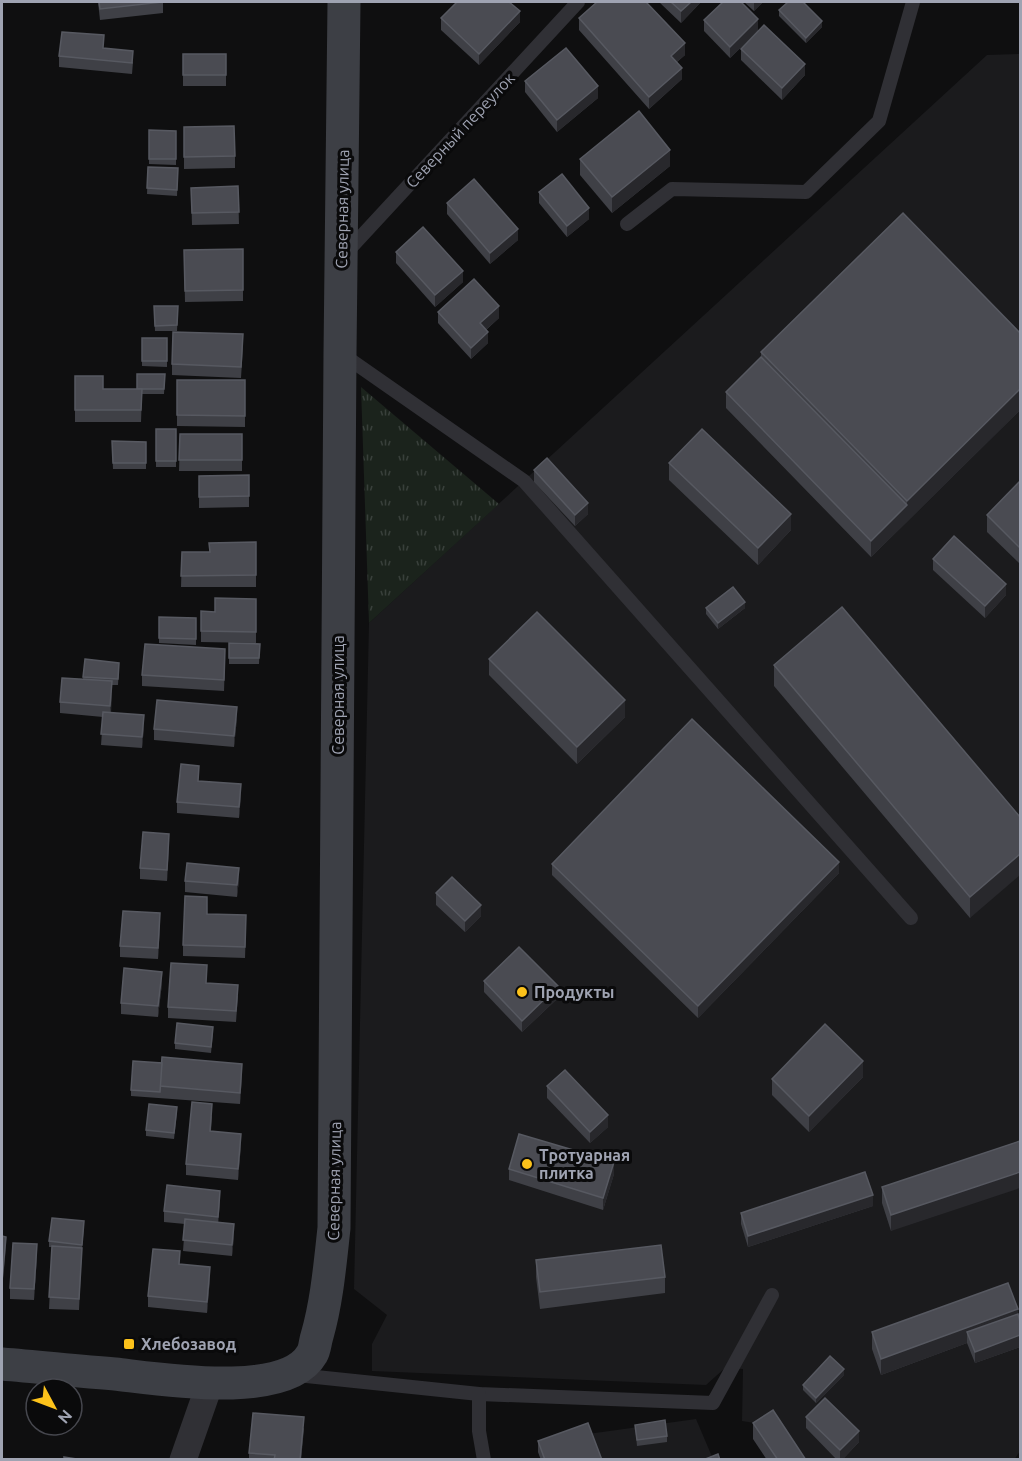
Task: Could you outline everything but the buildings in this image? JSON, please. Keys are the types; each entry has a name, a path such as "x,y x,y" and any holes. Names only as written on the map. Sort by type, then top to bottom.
{"street":[{"name":"Северная улица","path":"287,1374 302,1366 312,1353 322,1319 334,1228 344,2"},
{"path":"2,1364 210,1383 256,1381 287,1374"},
{"path":"183,1460 210,1383"}],"lane":[{"name":"Северный переулок","path":"342,258 578,2"},
{"path":"627,224 672,189 806,192 879,121 913,2"},
{"path":"340,353 525,480 911,918"},
{"path":"287,1374 478,1394 713,1403 772,1295"},
{"path":"478,1394 479,1431 484,1460"}],"shaded area":[{"path":"1020,54 1020,1451 1014,1460 795,1459 773,1426 742,1421 743,1369 725,1368 706,1385 372,1371 372,1344 387,1315 354,1289 369,623 987,55"},
{"path":"696,1419 713,1459 541,1460 538,1452 588,1434"}],"green space":[{"path":"361,387 499,504 369,623"}],"place":[{"name":"Продукты","path":"522,992"},
{"name":"Тротуарная плитка","path":"527,1164"},
{"name":"Хлебозавод","path":"129,1344"}]}
